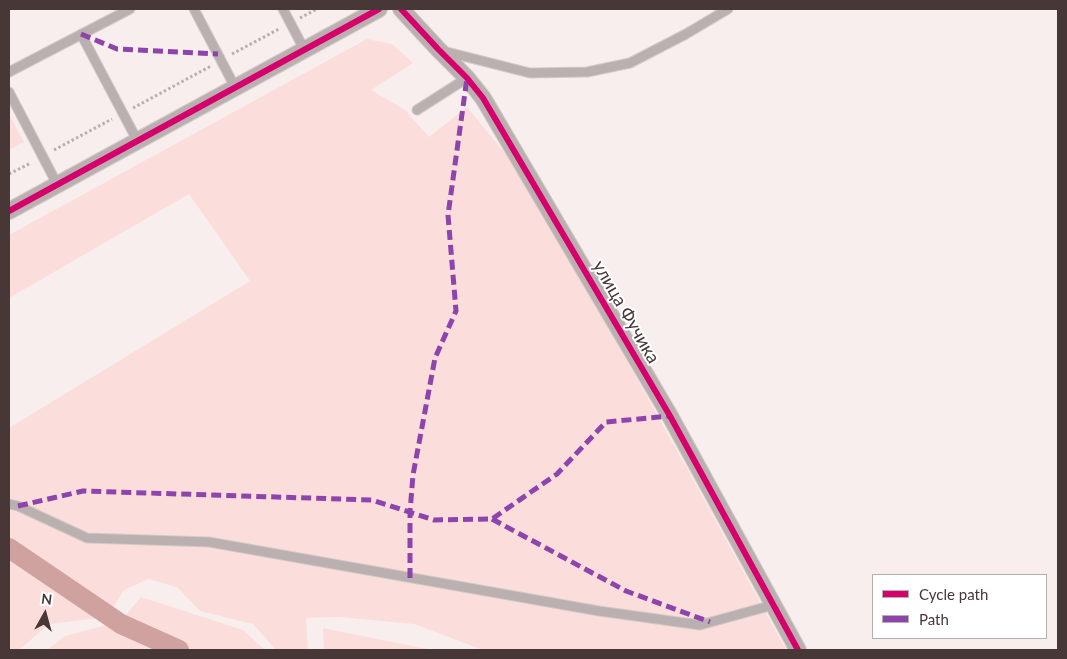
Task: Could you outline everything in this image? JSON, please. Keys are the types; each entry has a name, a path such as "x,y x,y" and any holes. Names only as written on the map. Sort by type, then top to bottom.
{"street":[{"path":"9,211 379,9"},
{"name":"улица Фучика","path":"401,9 467,78 483,98 664,407 798,650"}],"lane":[{"path":"9,72 130,9"},
{"path":"194,9 235,87"},
{"path":"283,9 304,49"},
{"path":"438,49 530,74 587,72 630,63 686,34 728,9"},
{"path":"81,34 137,140"},
{"path":"417,110 467,78"},
{"path":"9,92 57,184"},
{"path":"9,504 18,506 87,538 209,542 599,611 700,626 773,605"}],"path":[{"path":"9,174 318,9"}],"shaded area":[{"path":"367,39 392,44 413,63 371,90 405,110 429,137 467,107 530,184 786,650 483,650 414,624 340,617 306,618 308,650 276,650 253,624 200,611 177,587 148,579 124,590 107,617 49,624 19,650 9,650 9,428 250,281 189,194 9,298 9,235"},
{"path":"9,114 24,142 9,150"},
{"path":"141,597 243,630 265,650 47,650 65,636 121,621"},
{"path":"323,628 433,650 324,650"}],"waterway":[{"path":"9,548 121,624 179,650"}],"marked path":[{"path":"81,34 117,49 218,54"},
{"path":"410,578 410,512 413,475 435,358 456,311 448,215 467,78"},
{"path":"18,506 83,491 372,500 434,520 492,519 557,474 606,422 670,416"},
{"path":"492,519 626,591 710,622"}],"cycle path":[{"path":"9,211 379,9"},
{"path":"401,9 467,78 483,98 670,416 798,650"}]}
